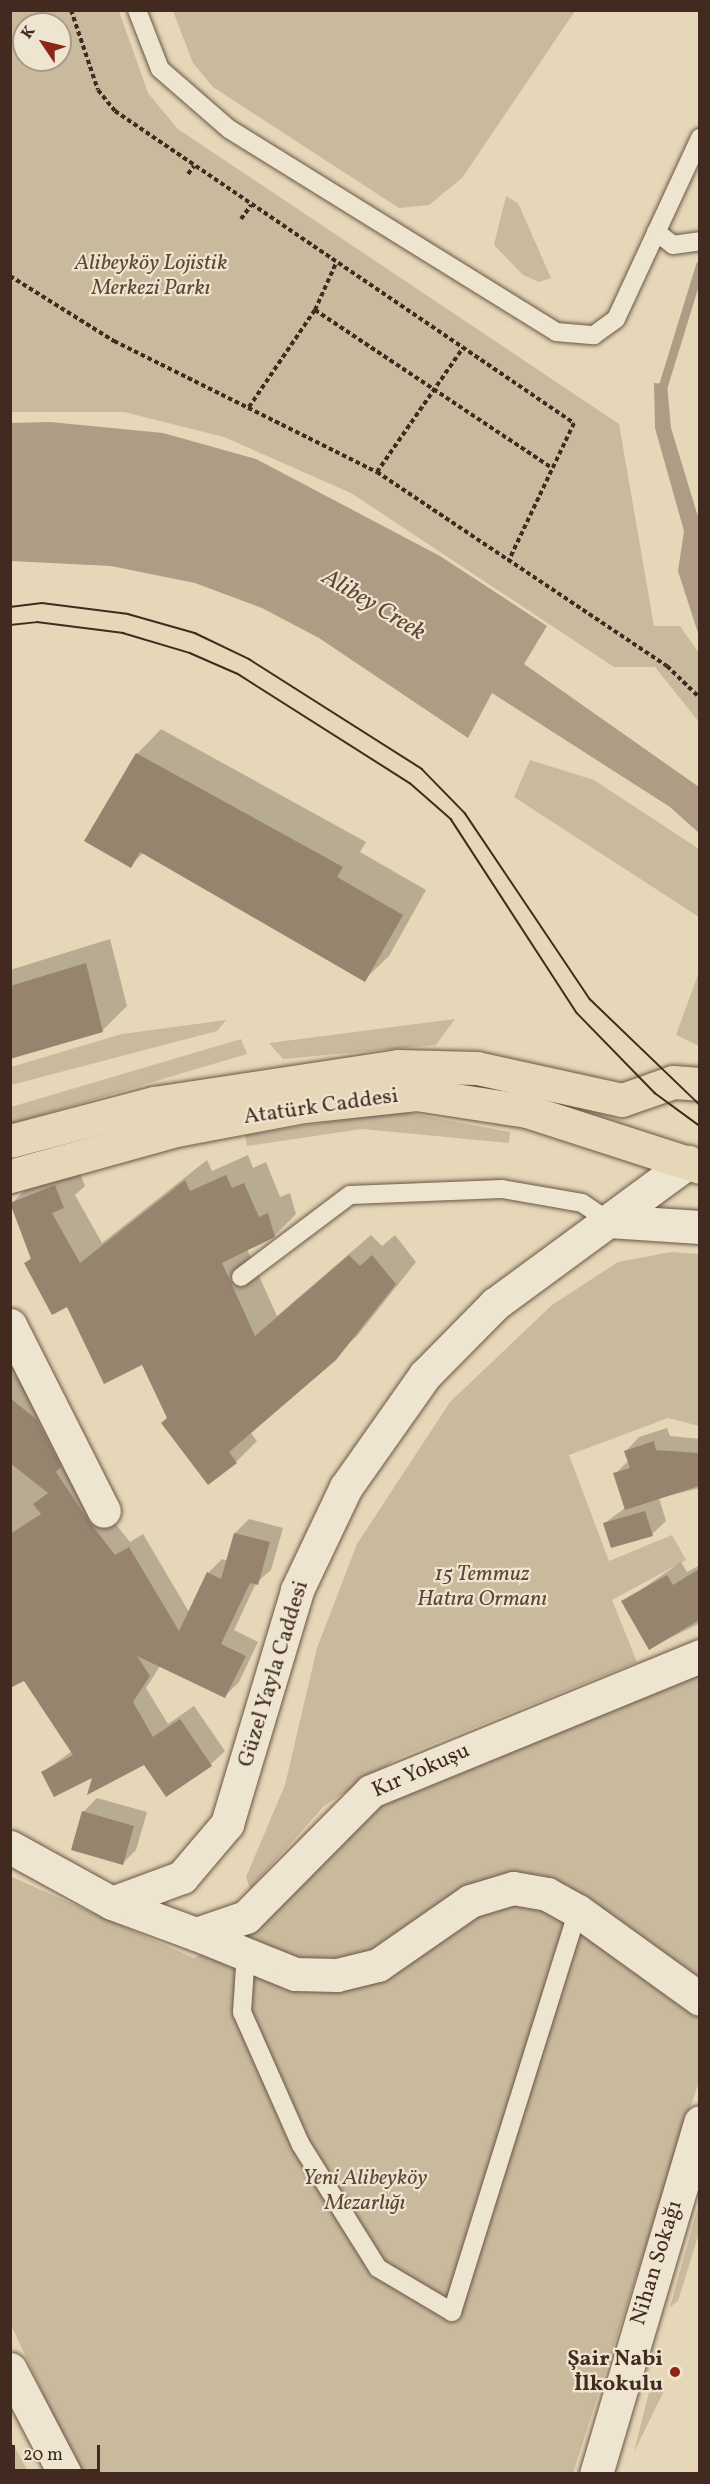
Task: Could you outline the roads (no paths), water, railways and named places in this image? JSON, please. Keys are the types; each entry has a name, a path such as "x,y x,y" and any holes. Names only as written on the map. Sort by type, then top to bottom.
{"main road":[{"name":"Atatürk Caddesi","path":"10,1141 154,1102 398,1066 477,1068 622,1100 673,1083 699,1084"},
{"name":"Atatürk Caddesi","path":"10,1176 176,1130 304,1106 406,1095 527,1111 696,1160"}],"street":[{"name":"Güzel Yayla Caddesi","path":"112,1903 182,1877 227,1824 297,1590 346,1486 425,1375 495,1304 696,1160"},
{"path":"609,1221 699,1227"},
{"path":"10,1325 23,1384 104,1511"},
{"name":"Kır Yokuşu","path":"196,1934 246,1917 371,1791 699,1656"},
{"path":"10,1847 112,1903 246,1952 295,1974 337,1975 378,1965 470,1901 513,1888 547,1894 578,1911 699,1999"},
{"name":"Nihan Sokağı","path":"596,2474 699,2122"},
{"path":"10,2368 65,2474"}],"lane":[{"path":"137,10 160,69 229,129 556,332 594,334 616,319 699,138"},
{"path":"656,232 673,245 694,243"},
{"path":"242,1277 350,1195 502,1189 582,1203 609,1221"},
{"path":"246,1952 242,2012 301,2145 378,2268 452,2312 578,1911"}],"water":[{"path":"654,383 667,384 671,428 699,520 699,636 678,571 684,531 655,428"},
{"name":"Alibey Creek","path":"50,422 163,433 256,459 440,556 547,626 524,664 699,787 699,833 670,807 492,693 468,738 319,638 262,608 195,583 111,566 11,561 11,423"}],"waterway":[{"path":"660,395 700,265"}],"tram line":[{"path":"10,607 42,603 128,614 195,633 249,659 422,769 465,813 590,999 700,1105"},
{"path":"10,625 37,622 123,633 190,653 238,674 410,783 451,819 577,1013 655,1093 700,1126"}],"place":[{"name":"Şair Nabi İlkokulu","path":"675,2372"}],"park label":[{"name":"Alibeyköy Lojistik Merkezi Parkı","path":"151,276"},
{"name":"15 Temmuz Hatıra Ormanı","path":"482,1586"},
{"name":"Yeni Alibeyköy Mezarlığı","path":"365,2190"}]}
